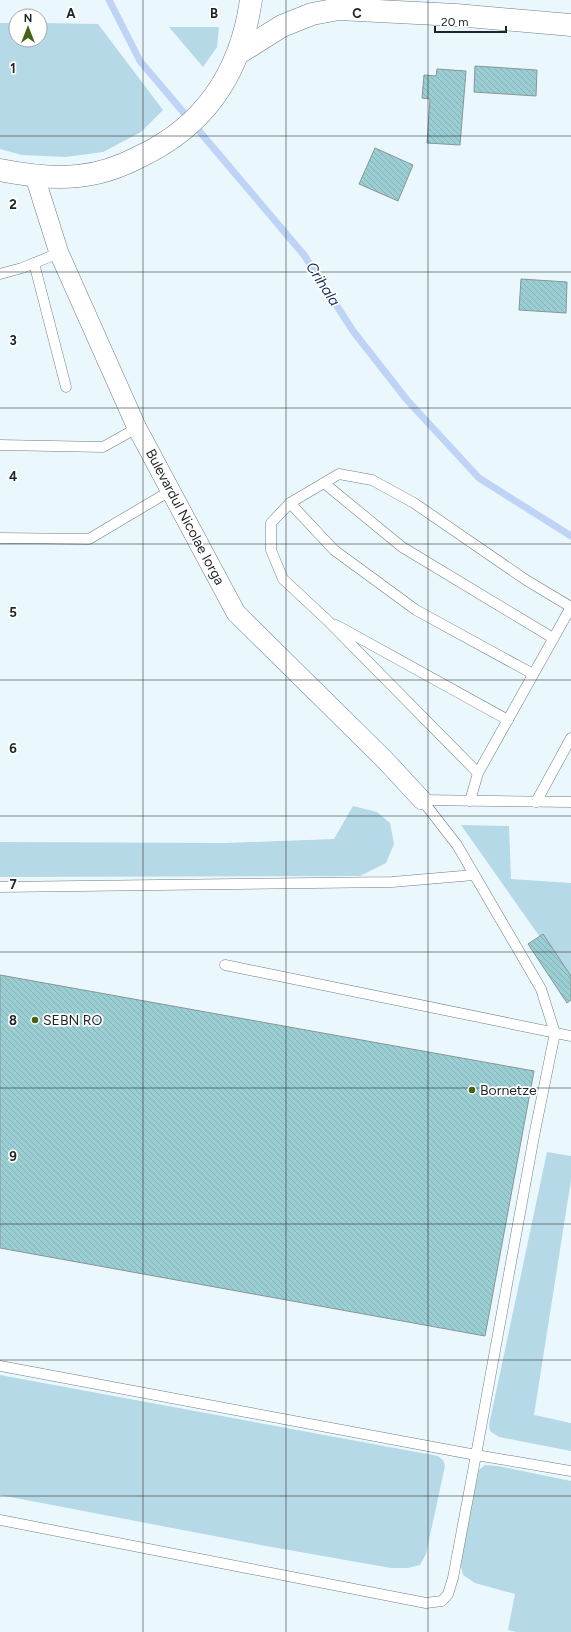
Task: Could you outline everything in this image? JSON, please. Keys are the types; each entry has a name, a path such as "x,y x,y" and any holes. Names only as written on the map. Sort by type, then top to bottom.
{"main road":[{"path":"0,170 35,177 78,176 122,166 161,147 186,128 209,105 225,80 239,53 248,24 251,0"},
{"path":"239,53 282,26 312,14 339,9 456,15 571,25"}],"street":[{"name":"Bulevardul Nicolae Iorga","path":"35,177 59,254 137,428 236,613 385,760 422,800"}],"lane":[{"path":"0,274 59,254"},
{"path":"34,263 66,387"},
{"path":"0,445 103,446 137,428"},
{"path":"470,801 478,772 571,607 526,580 414,503 372,480 339,474 290,503 271,523 271,550 283,579 326,619 478,772"},
{"path":"324,483 402,547 553,638"},
{"path":"0,538 89,539 170,491"},
{"path":"290,503 334,550 416,610 533,674"},
{"path":"326,619 508,720"},
{"path":"536,802 568,749 571,738"},
{"path":"422,800 571,802"},
{"path":"0,1520 426,1604 442,1601 448,1594 453,1578 534,1136 555,1033 541,989 456,844 422,800"},
{"path":"0,887 392,882 474,875"},
{"path":"225,965 571,1036"},
{"path":"0,1366 476,1455 571,1471"}],"shaded area":[{"path":"0,23 8,23 8,48 48,48 48,23 98,24 163,110 141,132 103,152 66,157 22,155 0,149"},
{"path":"169,27 219,27 217,47 203,67"},
{"path":"353,806 377,812 390,823 394,844 386,863 360,876 0,877 0,842 225,843 334,839"},
{"path":"461,825 509,826 511,879 571,883 571,981"},
{"path":"547,1152 571,1156 571,1180 534,1415 571,1423 571,1451 499,1437 490,1431 489,1425"},
{"path":"0,1375 438,1456 443,1460 445,1466 426,1554 420,1565 408,1568 391,1568 266,1546 0,1495"},
{"path":"485,1465 498,1466 571,1481 571,1632 517,1632 508,1630 515,1594 475,1583 463,1575 460,1561 479,1470"}],"building":[{"path":"475,66 537,70 536,96 474,92"},
{"path":"437,69 466,71 460,145 427,143 430,99 422,98 424,75 436,76"},
{"path":"375,148 413,165 398,201 359,184"},
{"path":"521,279 567,282 566,313 519,310"},
{"path":"543,934 571,976 571,1000 567,1003 528,944"},
{"path":"0,975 534,1071 485,1336 0,1248"}],"waterway":[{"name":"Crihala","path":"109,0 140,61 304,255 353,331 407,400 479,478 571,536"}],"place":[{"name":"SEBN RO","path":"35,1020"},
{"name":"Bornetze","path":"472,1090"}]}
